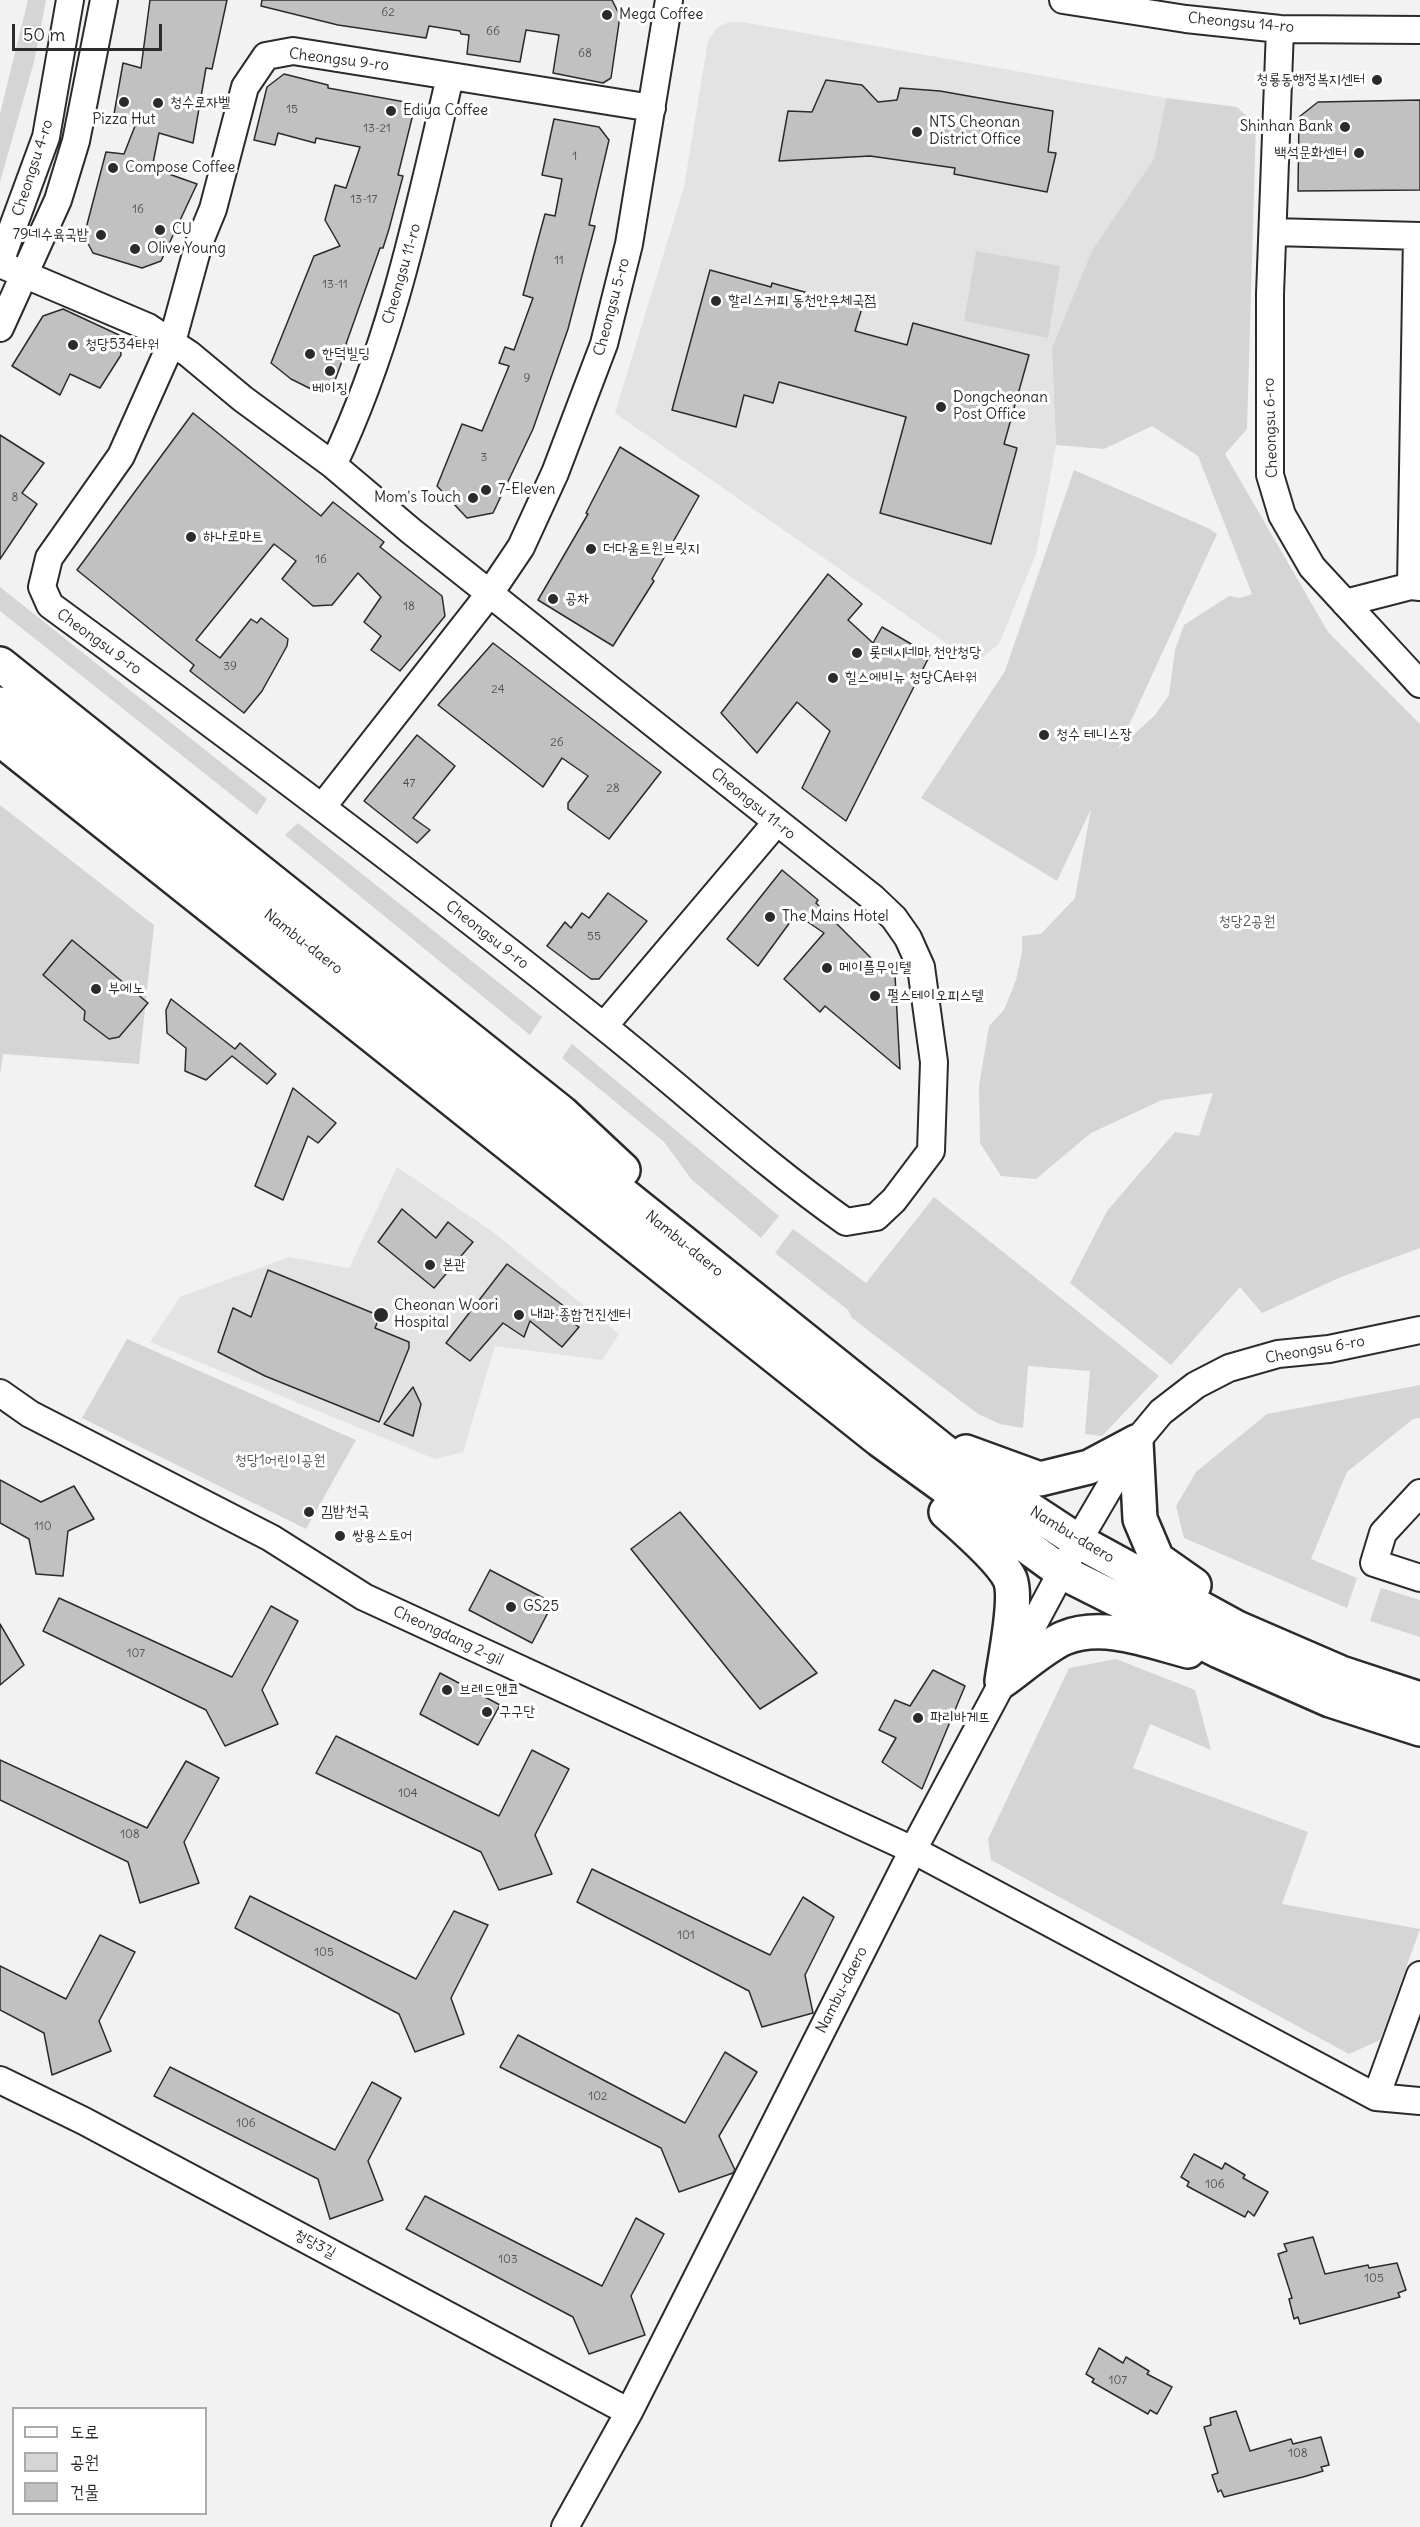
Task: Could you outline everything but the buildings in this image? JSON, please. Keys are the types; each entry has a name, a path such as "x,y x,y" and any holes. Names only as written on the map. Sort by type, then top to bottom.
{"highway":[{"path":"0,664 562,1113 632,1179 690,1268"},
{"name":"Nambu-daero","path":"0,704 690,1268 880,1440 1062,1572 1220,1651 1341,1673 1420,1699"},
{"name":"Nambu-daero","path":"0,739 690,1268 891,1409 952,1458 1078,1541 1237,1628 1330,1700 1420,1729"},
{"path":"7,769 512,1171 593,1229 690,1268"},
{"path":"891,1409 969,1454 1040,1479 1089,1467 1136,1442 1140,1519 1157,1559 1282,1663"},
{"path":"880,1440 924,1493 974,1536 1010,1580 1012,1612 1002,1681"},
{"path":"1002,1681 1064,1638 1096,1632 1132,1636 1282,1663"}],"street":[{"name":"Cheongsu 4-ro","path":"0,263 46,137 70,0"},
{"path":"0,328 26,276 58,200 76,141 106,0"},
{"name":"Cheongsu 5-ro","path":"324,806 490,593 521,547 555,473 604,344 629,244 669,0"},
{"name":"Cheongsu 14-ro","path":"1063,0 1186,19 1280,29 1420,30"},
{"name":"Cheongsu 6-ro","path":"1280,29 1270,294 1270,475 1282,515 1312,567 1420,684"},
{"name":"Cheongsu 9-ro","path":"652,108 293,51 266,56 245,87 213,209 199,243 172,342 121,456 49,558 42,587 50,605 324,806 604,1026 792,1184 846,1222"},
{"name":"Cheongsu 11-ro","path":"333,465 359,411 406,268 450,76"},
{"path":"1274,232 1418,236 1415,586 1345,603"},
{"name":"Cheongsu 11-ro","path":"0,263 148,327 172,342 333,465 406,527 873,898 894,918 908,938 921,967 934,1062 931,1151 894,1200 876,1217 846,1222"},
{"path":"604,1026 776,823"},
{"name":"Cheongsu 6-ro","path":"1062,1572 1136,1442 1161,1412 1196,1385 1229,1368 1278,1354 1329,1349 1420,1330"},
{"name":"Cheongdang 2-gil","path":"0,1393 30,1414 271,1538 364,1598 913,1850 1376,2097"},
{"path":"1420,1493 1383,1533 1374,1563 1420,1578"},
{"name":"Nambu-daero","path":"565,2527 629,2412 913,1850 1062,1572"},
{"path":"1420,1974 1376,2097 1420,2101"},
{"name":"청당3길","path":"0,2080 95,2127 629,2412"}],"shaded area":[{"path":"729,22 742,22 1166,98 1154,159 1132,194 1052,348 1056,445 1036,554 999,644 975,663 615,413 684,187 708,40 718,27"},
{"name":"Cheonan Woori Hospital","path":"397,1167 493,1232 619,1334 602,1360 495,1346 463,1452 435,1459 150,1342 180,1297 289,1257 349,1268"}],"green space":[{"path":"28,0 46,0 34,62 0,182 0,114"},
{"name":"청당2공원","path":"1166,98 1237,107 1256,125 1247,429 1225,454 1328,632 1420,724 1420,1248 1341,1277 1262,1313 1240,1287 1171,1365 1070,1283 1107,1211 1175,1132 1199,1136 1213,1093 1162,1100 1091,1133 1036,1179 1001,1176 980,1143 979,1086 989,1026 1004,1010 1016,980 1022,952 1022,936 1041,934 1075,898 1091,809 1057,881 921,798 1005,671 1074,470 1217,534 1118,749 1155,715 1169,695 1175,650 1184,625 1229,596 1240,598 1252,594 1198,456 1152,426 1104,449 1056,445 1052,348 1092,251 1154,159"},
{"path":"976,251 1060,266 1048,338 964,321"},
{"path":"0,587 267,799 257,815 0,611"},
{"path":"0,805 154,925 139,1064 3,1054 0,1074"},
{"path":"298,823 542,1017 530,1035 285,835"},
{"path":"572,1044 779,1216 761,1238 692,1180 664,1142 562,1058"},
{"path":"934,1197 1159,1376 1102,1436 1085,1434 1090,1371 1028,1366 1023,1428 1000,1424 978,1414 852,1318 848,1310 775,1253 793,1229 866,1283"},
{"name":"청당1어린이공원","path":"127,1339 356,1440 306,1529 82,1418"},
{"path":"1420,1385 1420,1418 1413,1419 1347,1472 1311,1559 1357,1578 1347,1608 1184,1538 1176,1506 1196,1472 1267,1414"},
{"path":"1381,1588 1420,1600 1420,1637 1370,1621"},
{"path":"1116,1659 1195,1690 1211,1750 1150,1724 1133,1768 1308,1832 1282,1904 1420,1929 1380,2040 1349,2054 991,1860 988,1839 1069,1668"}],"place":[{"name":"Mega Coffee","path":"607,15"},
{"name":"청룡동행정복지센터","path":"1377,80"},
{"name":"Pizza Hut","path":"124,102"},
{"name":"청수로자벨","path":"158,103"},
{"name":"Ediya Coffee","path":"391,111"},
{"name":"Shinhan Bank","path":"1345,127"},
{"name":"NTS Cheonan District Office","path":"917,132"},
{"name":"백석문화센터","path":"1359,153"},
{"name":"Compose Coffee","path":"113,168"},
{"name":"CU","path":"160,230"},
{"name":"79네수육국밥","path":"101,235"},
{"name":"Olive Young","path":"135,249"},
{"name":"할리스커피 동천안우체국점","path":"716,301"},
{"name":"청당534타워","path":"73,345"},
{"name":"한덕빌딩","path":"310,354"},
{"name":"베이징","path":"330,371"},
{"name":"Dongcheonan Post Office","path":"941,407"},
{"name":"7-Eleven","path":"486,490"},
{"name":"Mom's Touch","path":"473,498"},
{"name":"하나로마트","path":"191,537"},
{"name":"더다움트윈브릿지","path":"591,549"},
{"name":"공차","path":"553,599"},
{"name":"롯데시네마 천안청당","path":"857,653"},
{"name":"힐스에비뉴 청당CA타워","path":"833,678"},
{"name":"청수 테니스장","path":"1044,735"},
{"name":"The Mains Hotel","path":"770,917"},
{"name":"메이플무인텔","path":"827,968"},
{"name":"부에노","path":"96,989"},
{"name":"펄스테이오피스텔","path":"875,996"},
{"name":"본관","path":"430,1265"},
{"name":"Cheonan Woori Hospital","path":"381,1315"},
{"name":"내과·종합건진센터","path":"519,1315"},
{"name":"김밥천국","path":"309,1512"},
{"name":"쌍용스토어","path":"340,1536"},
{"name":"GS25","path":"511,1607"},
{"name":"브레드앤코","path":"447,1690"},
{"name":"구구단","path":"487,1712"},
{"name":"파리바게뜨","path":"918,1718"}]}
